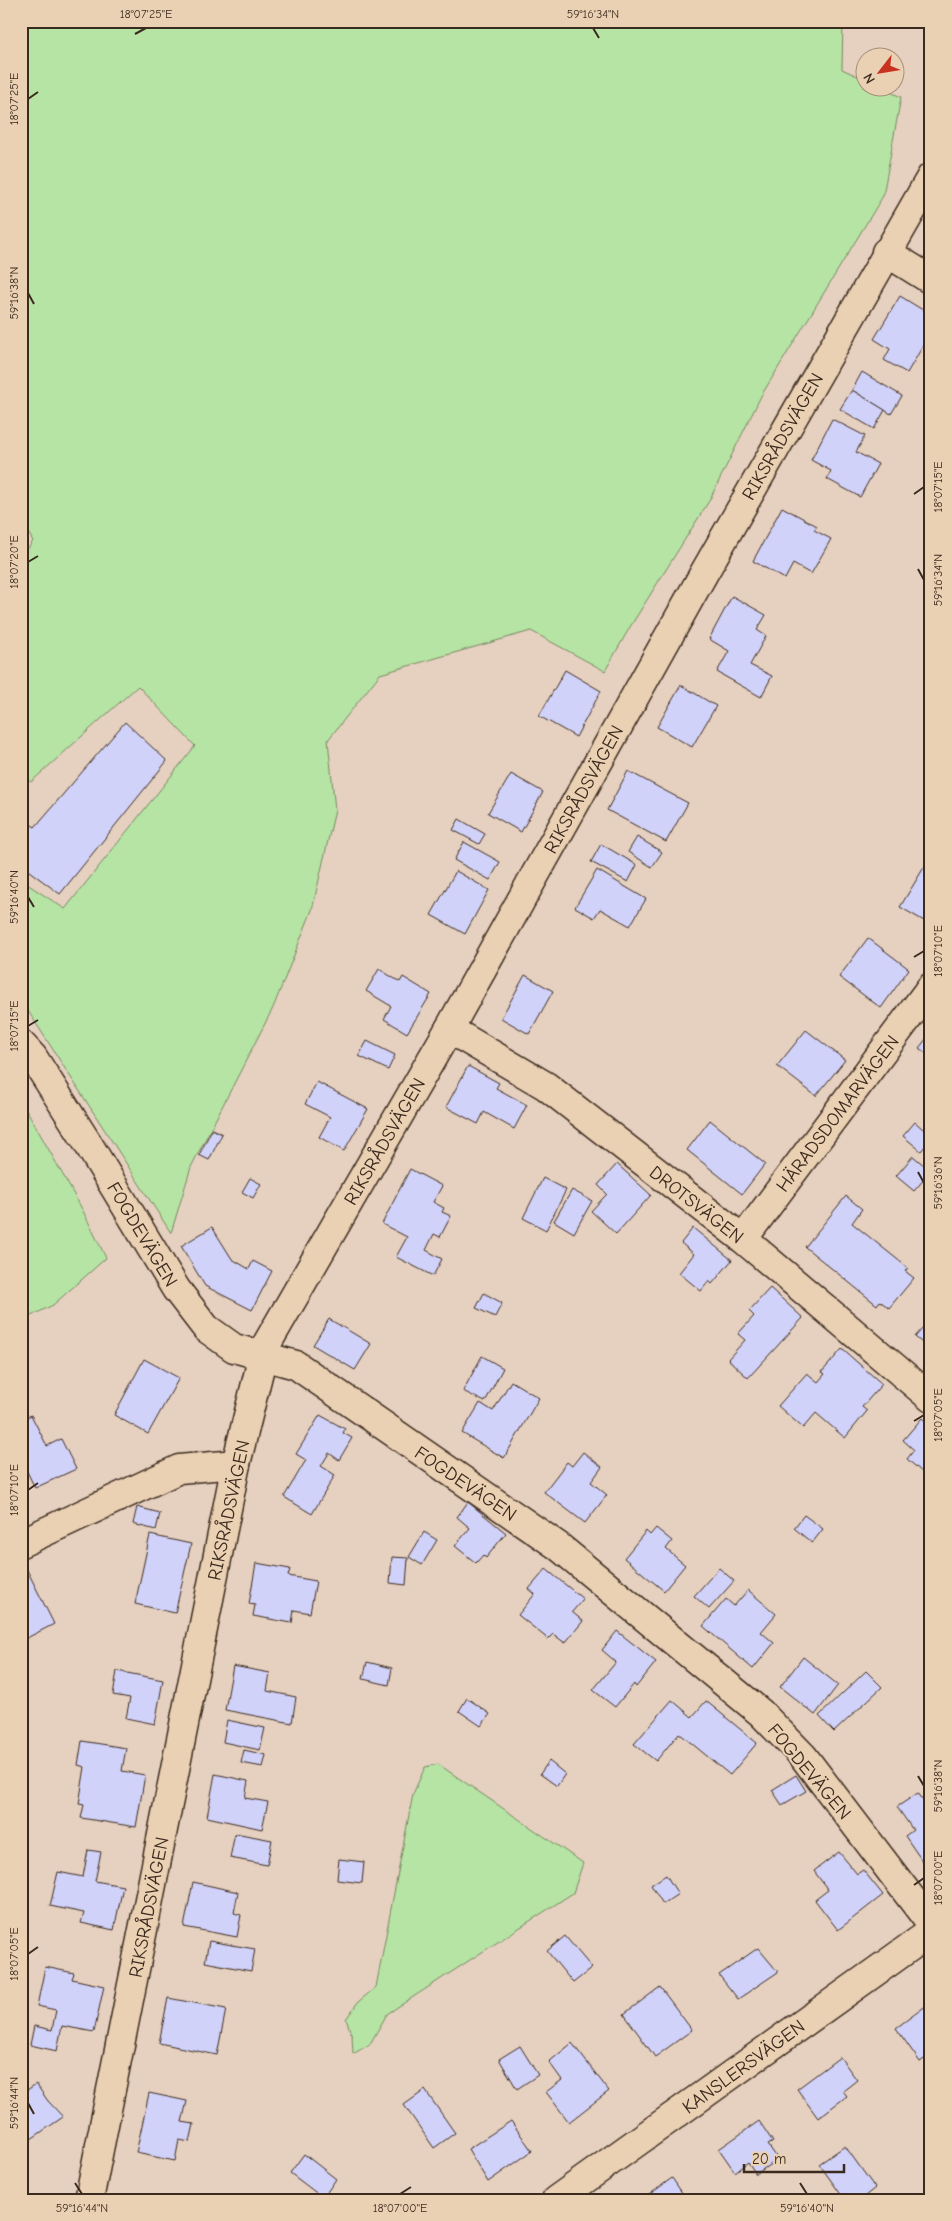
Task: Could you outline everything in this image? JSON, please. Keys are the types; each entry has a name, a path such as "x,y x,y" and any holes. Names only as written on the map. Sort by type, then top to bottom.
{"street":[{"name":"RIKSRÅDSVÄGEN","path":"89,2200 236,1464 262,1357 270,1339 449,1029 886,252 931,177"},
{"path":"886,252 931,280"},
{"name":"HÄRADSDOMARVÄGEN","path":"743,1239 931,986"},
{"name":"DROTSVÄGEN","path":"449,1029 546,1086 743,1239 931,1398"},
{"name":"FOGDEVÄGEN","path":"21,1044 33,1058 87,1142 176,1289 206,1328 234,1348 296,1365 558,1546 762,1713 803,1756 931,1924"},
{"path":"21,1543 179,1469 236,1464"},
{"name":"KANSLERSVÄGEN","path":"556,2200 931,1932"}],"green space":[{"path":"21,21 843,21 842,69 854,74 854,98 901,98 883,196 761,396 709,501 630,627 605,671 531,631 380,674 328,740 335,810 312,910 273,1008 191,1167 171,1233 21,1000 21,880 65,909 195,746 138,686 31,782 21,775 21,559 33,541 21,520"},
{"path":"21,1100 82,1209 106,1258 53,1305 21,1321"},
{"path":"438,1764 583,1863 573,1893 387,2014 370,2044 353,2054 352,2036 346,2019 358,2002 376,1987 413,1794 425,1767"}],"building":[{"path":"900,296 931,315 931,332 907,373 884,360 890,349 874,339"},
{"path":"862,372 902,396 891,414 852,390"},
{"path":"852,390 885,410 874,429 840,409"},
{"path":"832,419 865,436 856,452 878,464 860,497 827,479 831,471 811,460"},
{"path":"782,507 817,526 814,530 831,539 811,574 793,564 785,579 753,561"},
{"path":"732,596 766,615 757,630 766,636 750,665 772,676 761,697 717,672 729,651 709,639"},
{"path":"565,670 601,691 576,737 539,716"},
{"path":"681,685 716,706 692,747 657,727"},
{"path":"125,722 167,761 60,894 21,865 21,818 35,827"},
{"path":"628,771 688,803 666,842 607,810"},
{"path":"511,774 543,792 521,832 488,813"},
{"path":"459,819 485,834 479,844 453,830"},
{"path":"637,837 662,852 652,867 628,852"},
{"path":"464,842 500,862 490,880 454,860"},
{"path":"601,844 637,865 628,882 591,862"},
{"path":"926,864 931,866 931,925 900,907"},
{"path":"597,870 646,899 630,926 600,909 594,918 575,907"},
{"path":"456,871 489,890 465,934 431,915"},
{"path":"868,938 909,969 881,1008 839,977"},
{"path":"379,969 400,982 403,977 431,994 407,1033 384,1019 391,1006 366,991"},
{"path":"525,975 553,991 529,1034 501,1018"},
{"path":"806,1030 845,1060 816,1096 777,1066"},
{"path":"931,1033 931,1057 919,1048"},
{"path":"367,1041 395,1055 388,1070 359,1056"},
{"path":"468,1066 499,1083 496,1088 527,1105 514,1129 484,1112 478,1124 446,1107"},
{"path":"317,1082 368,1109 344,1151 319,1137 330,1117 305,1104"},
{"path":"710,1120 765,1164 742,1194 687,1150"},
{"path":"915,1122 931,1136 931,1139 921,1151 903,1136"},
{"path":"212,1129 222,1134 209,1160 199,1155"},
{"path":"913,1156 931,1171 914,1191 896,1176"},
{"path":"617,1164 651,1195 616,1234 591,1211 607,1194 598,1185"},
{"path":"410,1169 442,1186 433,1202 444,1208 442,1212 451,1216 440,1237 434,1234 426,1250 442,1259 433,1276 396,1257 407,1237 382,1224"},
{"path":"250,1178 261,1184 253,1198 242,1192"},
{"path":"543,1178 566,1190 546,1230 523,1218"},
{"path":"572,1190 592,1201 574,1233 554,1221"},
{"path":"846,1196 862,1209 852,1223 908,1268 905,1271 914,1278 889,1308 880,1301 877,1305 805,1247"},
{"path":"212,1227 232,1259 249,1269 253,1261 272,1271 252,1310 205,1286 181,1246"},
{"path":"693,1228 732,1260 712,1284 709,1281 701,1291 679,1273 694,1254 681,1243"},
{"path":"770,1288 803,1318 748,1378 728,1359 745,1340 738,1334 754,1316 749,1311"},
{"path":"484,1293 502,1303 495,1317 476,1308"},
{"path":"329,1319 371,1344 355,1370 313,1345"},
{"path":"931,1319 931,1350 915,1337"},
{"path":"842,1349 882,1384 862,1407 867,1411 845,1438 816,1413 803,1428 778,1406 807,1373 818,1382 825,1374 822,1372"},
{"path":"482,1356 503,1368 485,1402 463,1391"},
{"path":"144,1359 179,1378 148,1434 114,1415"},
{"path":"511,1381 539,1398 504,1458 462,1433 480,1403 493,1411"},
{"path":"31,1415 47,1446 61,1439 76,1469 35,1488 21,1459 21,1420"},
{"path":"320,1415 345,1429 343,1433 352,1438 339,1460 329,1453 321,1466 335,1475 312,1514 284,1497 306,1460 296,1454"},
{"path":"922,1418 931,1426 930,1479 907,1459 914,1450 903,1440"},
{"path":"583,1452 602,1467 591,1482 607,1495 585,1523 544,1492 567,1462 572,1466"},
{"path":"468,1502 506,1533 486,1558 483,1555 476,1563 455,1546 470,1528 457,1517"},
{"path":"137,1507 160,1513 156,1530 133,1524"},
{"path":"804,1515 823,1529 812,1543 794,1528"},
{"path":"656,1528 672,1541 666,1549 685,1565 664,1591 624,1558 646,1531 650,1535"},
{"path":"424,1532 437,1540 422,1565 409,1557"},
{"path":"150,1535 191,1544 175,1613 135,1604"},
{"path":"392,1557 408,1558 406,1585 390,1583"},
{"path":"256,1563 290,1569 288,1576 316,1581 310,1613 294,1610 292,1623 253,1616 255,1605 249,1604"},
{"path":"26,1568 54,1624 21,1641 21,1570"},
{"path":"719,1568 734,1581 709,1609 694,1596"},
{"path":"546,1569 583,1599 572,1612 583,1621 565,1643 553,1634 548,1639 518,1615 535,1594 529,1589"},
{"path":"748,1590 776,1614 761,1632 774,1643 753,1669 703,1626 726,1599 734,1606"},
{"path":"617,1631 656,1662 636,1687 634,1684 615,1707 593,1690 616,1662 602,1650"},
{"path":"803,1657 838,1685 815,1715 780,1687"},
{"path":"367,1662 392,1668 389,1685 363,1679"},
{"path":"233,1666 270,1673 267,1691 296,1697 292,1723 225,1710"},
{"path":"117,1671 163,1680 155,1724 126,1718 130,1698 113,1695"},
{"path":"866,1671 882,1687 834,1732 819,1716"},
{"path":"467,1698 490,1714 481,1726 459,1711"},
{"path":"672,1700 692,1717 706,1701 757,1743 730,1775 679,1733 656,1761 634,1744"},
{"path":"227,1720 265,1728 260,1750 223,1742"},
{"path":"82,1741 126,1748 122,1771 145,1775 136,1827 81,1818 84,1805 79,1804 85,1767 78,1765"},
{"path":"244,1750 266,1755 263,1767 241,1763"},
{"path":"549,1761 565,1774 557,1786 540,1774"},
{"path":"215,1774 248,1781 245,1798 268,1802 262,1829 207,1817"},
{"path":"796,1775 806,1791 782,1805 772,1790"},
{"path":"918,1793 931,1811 931,1861 925,1865 905,1836 913,1830 897,1807"},
{"path":"235,1833 272,1840 267,1865 230,1858"},
{"path":"88,1850 101,1852 95,1881 123,1886 114,1930 81,1923 84,1913 50,1906 58,1872 83,1877"},
{"path":"839,1852 857,1874 863,1870 883,1895 838,1930 815,1900 828,1890 814,1871"},
{"path":"339,1859 364,1862 362,1883 337,1880"},
{"path":"666,1875 678,1894 663,1904 651,1885"},
{"path":"193,1882 238,1892 234,1913 241,1915 237,1937 184,1927"},
{"path":"565,1936 592,1968 573,1983 547,1951"},
{"path":"209,1941 255,1949 251,1971 205,1962"},
{"path":"758,1948 778,1972 738,1999 719,1975"},
{"path":"45,1967 74,1973 72,1979 104,1986 94,2032 62,2026 57,2051 30,2045 34,2026 52,2030 56,2010 37,2006"},
{"path":"660,1987 692,2030 655,2057 624,2014"},
{"path":"168,1998 226,2009 217,2055 159,2043"},
{"path":"931,2002 931,2054 920,2062 896,2028"},
{"path":"572,2043 609,2091 569,2122 546,2092 562,2080 549,2062"},
{"path":"520,2046 538,2075 517,2089 499,2059"},
{"path":"840,2057 857,2080 843,2091 847,2096 818,2118 797,2089"},
{"path":"36,2084 63,2117 21,2146 21,2094"},
{"path":"425,2090 455,2133 434,2148 404,2105"},
{"path":"149,2093 187,2101 182,2122 194,2124 190,2142 179,2140 175,2161 136,2153"},
{"path":"511,2121 532,2151 488,2182 468,2149"},
{"path":"759,2121 773,2142 768,2145 778,2159 756,2174 748,2162 735,2172 719,2149"},
{"path":"845,2146 875,2188 860,2200 845,2200 819,2164"},
{"path":"304,2154 336,2179 323,2198 290,2173"},
{"path":"672,2178 687,2200 642,2200"}]}
